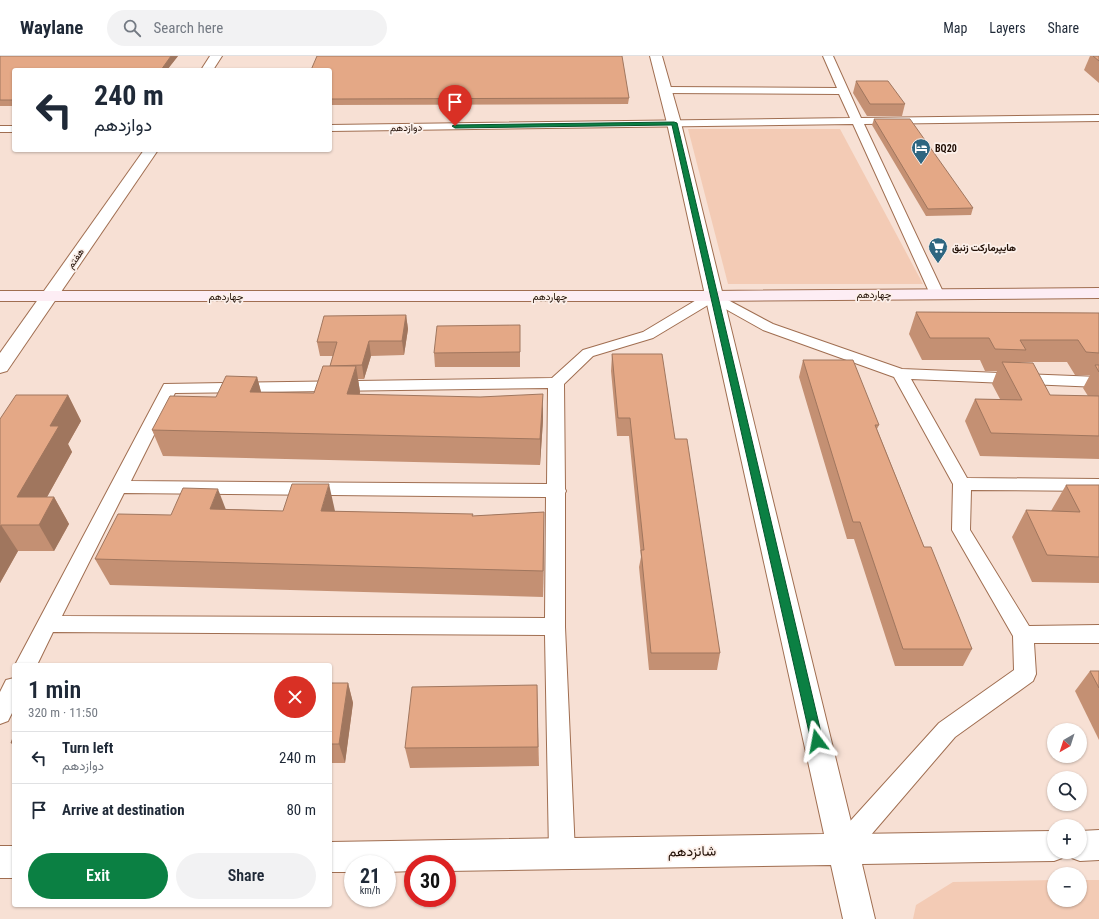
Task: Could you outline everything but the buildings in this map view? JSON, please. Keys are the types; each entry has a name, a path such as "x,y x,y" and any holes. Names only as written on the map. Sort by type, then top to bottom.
{"main road":[{"name":"چهاردهم","path":"0,296 713,296 1099,293"}],"street":[{"path":"208,68 216,56"},
{"path":"656,56 674,123 859,919"},
{"name":"هفتم","path":"0,367 150,152"},
{"path":"1087,846 1099,845"},
{"name":"شانزدهم","path":"332,857 1047,846"},
{"path":"0,862 12,862"}],"lane":[{"path":"828,56 937,294"},
{"path":"664,90 843,91"},
{"name":"دوازدهم","path":"332,128 1099,118"},
{"path":"0,129 12,129"},
{"path":"27,663 170,388 556,383 588,353 648,335 713,296 768,326 900,374 1099,382"},
{"path":"842,848 947,730 1025,674 1023,635 961,530 962,484 900,374"},
{"path":"556,383 557,490 555,627 562,853"},
{"path":"962,484 1099,485"},
{"path":"118,487 557,490"},
{"path":"47,624 555,627"},
{"path":"1023,635 1099,634"},
{"path":"0,714 12,691"}],"shaded area":[{"path":"688,129 840,129 923,284 728,284"},
{"path":"1047,880 1047,907 1087,907 1087,880 1099,880 1099,919 913,919 916,905 953,882"}],"place":[{"name":"BQ20","path":"921,165"},
{"name":"هایپرمارکت زنبق","path":"938,264"}],"route":[{"path":"455,126 674,123 817,741"}]}
